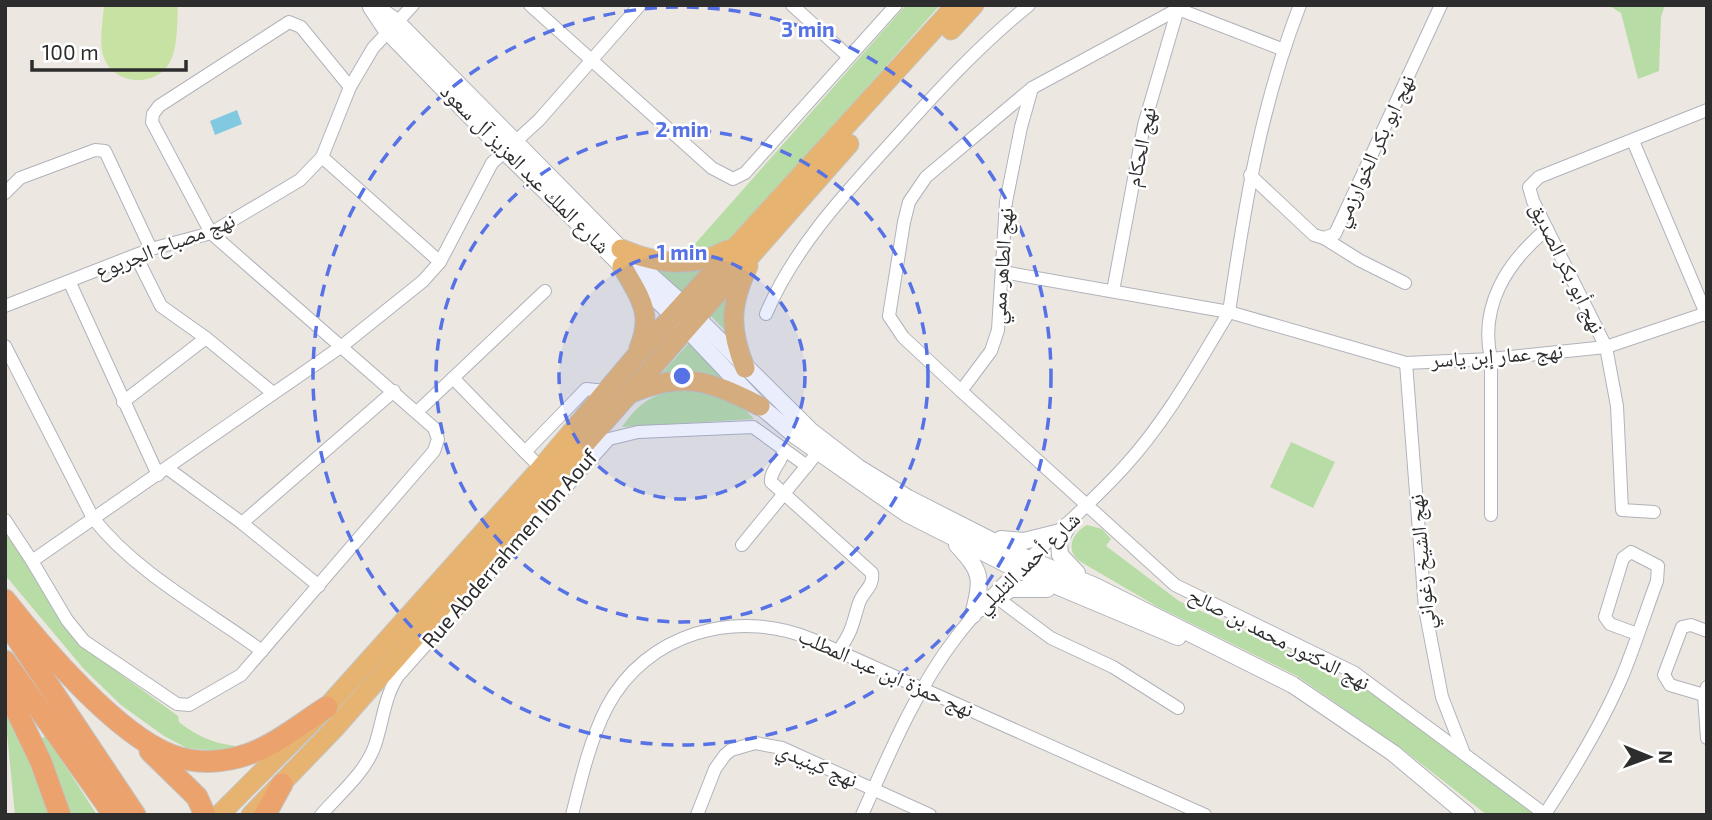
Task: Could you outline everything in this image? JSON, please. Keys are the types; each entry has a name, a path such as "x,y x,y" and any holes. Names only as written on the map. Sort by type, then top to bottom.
{"highway":[{"path":"251,815 282,784 615,393 956,5"},
{"path":"621,257 693,262 746,247 794,207 974,5"},
{"path":"745,368 734,341 733,315 746,247"},
{"path":"219,815 327,707 541,468 615,393 636,356 647,319 621,257"},
{"path":"636,356 684,317"},
{"path":"615,393 656,383 691,379 725,389 760,406"},
{"path":"5,600 65,667 197,797 205,815"},
{"path":"5,620 135,815"},
{"path":"5,661 114,815"},
{"path":"5,687 41,762 60,815"},
{"path":"136,738 179,758 220,761 242,757 269,744 327,707"},
{"path":"265,815 282,784"}],"main road":[{"name":"شارع الملك عبد العزيز آل سعود","path":"371,5 510,147 684,317"},
{"path":"684,317 745,368 810,430 859,468 908,498 988,537 1022,564 1074,595 1219,655 1289,692 1389,762 1452,815"},
{"path":"684,317 760,406 892,505 948,535 1022,564 1093,585 1293,685 1393,753 1467,815"},
{"path":"988,537 1024,541 1064,528"},
{"path":"1064,528 1059,542 1063,562 1093,585"},
{"path":"948,535 972,562 980,576 976,613"},
{"path":"976,613 996,597 1023,586 1074,595"}],"street":[{"name":"نهج مصباح الجربوع","path":"5,306 151,250 211,233 300,180 322,157 350,87 373,48 413,5"},
{"path":"530,5 712,168 733,179 745,173 897,5"},
{"path":"32,561 342,346 400,302 440,262 481,180 593,62 640,5"},
{"path":"792,5 849,57"},
{"path":"766,314 776,290 842,197 981,44 1029,5"},
{"path":"1230,312 1250,175 1284,50 1300,5"},
{"name":"نهج ابو بكر الخوارزمي","path":"1250,175 1314,235 1325,238 1339,230 1441,5"},
{"path":"1087,505 895,328 889,316 890,301 904,222 918,187 931,172 1032,88 1178,7 1284,50"},
{"name":"نهج الحكام","path":"1113,291 1144,125 1178,7"},
{"path":"5,520 67,620 84,641 177,704 189,705 233,681 262,651 434,451 437,434 417,412 211,233 156,134 153,114 159,106 284,24 293,21 302,27 350,87"},
{"name":"نهج الطاهر ممي","path":"961,391 995,340 1003,272 1006,202 1032,88"},
{"name":"نهج أبو بكر الصديق","path":"1654,512 1622,510 1616,406 1606,347 1530,194 1530,183 1707,110"},
{"path":"1633,141 1706,314"},
{"path":"5,193 14,182 27,176 95,150 105,151 151,250"},
{"path":"322,157 440,262"},
{"path":"1491,515 1491,359 1486,336 1497,290 1514,261 1547,229"},
{"path":"1325,238 1359,260 1405,283"},
{"path":"136,256 161,306 206,338 273,393"},
{"name":"نهج عمار إبن ياسر","path":"1003,272 1230,312 1406,363 1491,359 1606,347 1706,314"},
{"path":"70,282 123,402 162,472 242,523 319,586"},
{"path":"417,412 545,291"},
{"name":"شارع أحمد التليلي","path":"862,815 923,689 976,613 1022,564 1087,505 1160,425 1230,312"},
{"path":"123,402 206,338"},
{"path":"5,346 93,518 124,552 262,651"},
{"name":"نهج الشيخ زغواني","path":"1406,363 1424,609 1442,697 1465,756"},
{"path":"453,378 541,468"},
{"path":"525,452 586,389 615,393"},
{"path":"242,523 394,391"},
{"name":"Rue Abderrahmen Ibn Aouf","path":"321,815 367,762 375,746 388,697 398,677 603,443 615,436 638,432 747,427 764,432 783,450 807,466"},
{"path":"783,450 783,457 770,479 784,495 872,573 873,581 859,603 856,621 839,650"},
{"path":"741,545 818,452"},
{"name":"نهج الدكتور محمد بن صالح","path":"1087,505 1175,585 1355,673 1545,814"},
{"path":"1545,814 1583,755 1605,714 1637,634 1657,581 1658,566 1631,552 1623,558 1605,617 1610,624 1637,634"},
{"path":"996,597 1051,638 1113,667 1178,708"},
{"name":"نهج حمزة ابن عبد المطلب","path":"572,815 606,709 630,675 654,654 697,633 724,626 750,624 794,632 839,650 1205,815"},
{"path":"1707,631 1691,625 1682,627 1664,675 1670,685 1705,691 1707,738"},
{"name":"نهج كينيدي","path":"697,815 715,769 725,755 744,745 755,743 782,748 930,815"}],"green space":[{"path":"104,5 178,5 175,47 165,69 156,76 136,80 125,78 108,65 101,43"},
{"path":"906,5 940,5 684,294 654,266 687,253"},
{"path":"1608,5 1665,5 1661,17 1659,71 1638,79 1621,13"},
{"path":"733,291 732,338 711,316"},
{"path":"690,342 728,380 696,371 660,375"},
{"path":"703,387 742,406 754,419 622,427 639,407 656,396"},
{"path":"1291,442 1335,462 1313,508 1270,487"},
{"path":"1087,525 1102,529 1111,539 1106,546 1179,601 1308,660 1344,682 1350,674 1540,815 1487,815 1401,748 1297,676 1158,607 1081,562 1073,553 1072,543 1081,528"},
{"path":"5,526 81,639 101,660 178,716 179,722 197,734 224,744 255,747 226,752 187,748 164,736 121,705 83,668 5,575"},
{"path":"5,713 35,766 55,815 15,815"},
{"path":"46,736 97,815 70,815 38,740"}],"water":[{"path":"237,110 242,124 215,135 210,121"}]}
